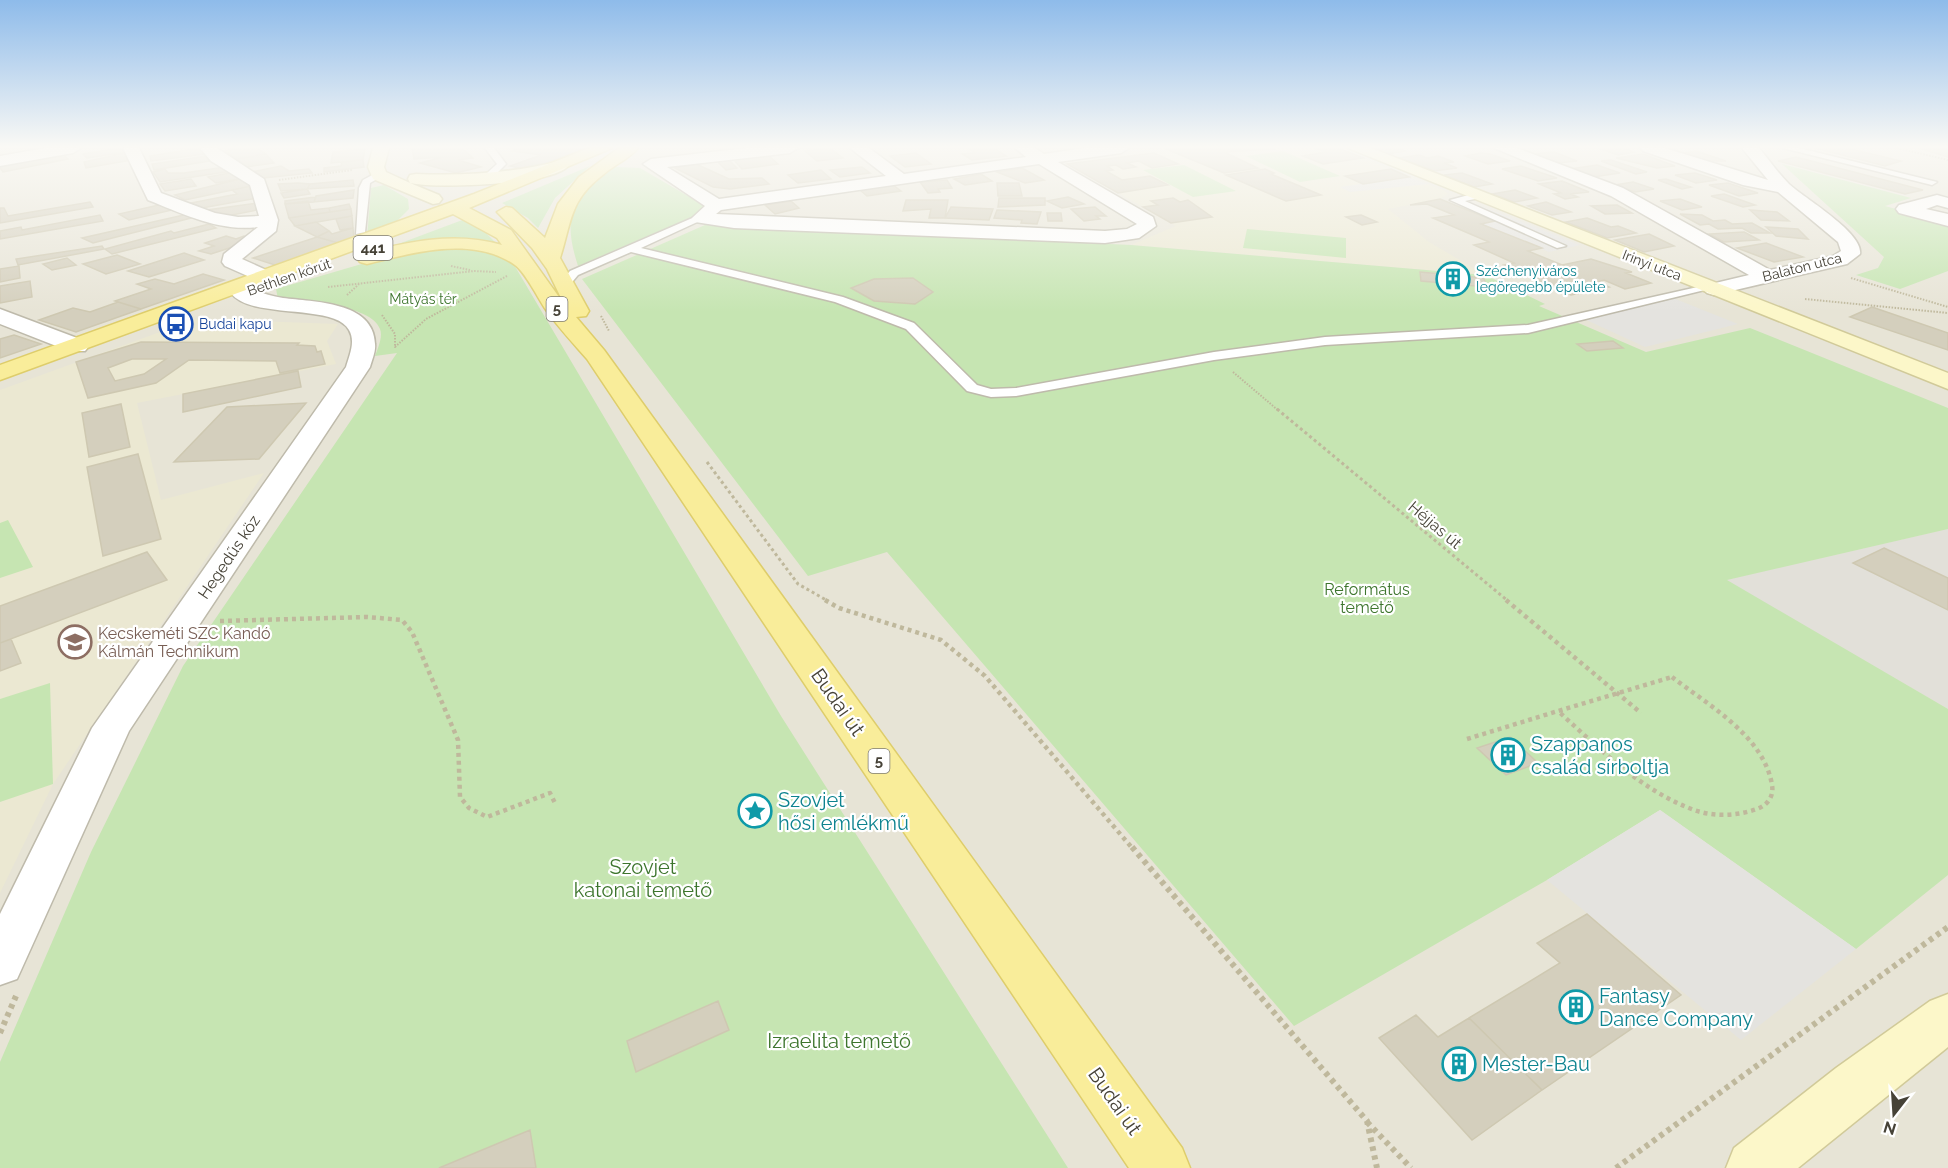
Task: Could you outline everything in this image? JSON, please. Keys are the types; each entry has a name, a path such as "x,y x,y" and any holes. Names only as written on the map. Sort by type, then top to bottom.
{"main road":[{"path":"474,206 482,203"},
{"path":"474,206 483,203"},
{"path":"551,257 555,226 565,203"},
{"name":"Bethlen körút","path":"177,311 242,293 366,235 474,206"},
{"name":"Bethlen körút","path":"0,373 474,206"},
{"name":"5","path":"474,206 518,221 551,257"},
{"name":"5","path":"474,206 504,234 518,267"},
{"path":"272,279 394,252 438,245 492,246 506,250 518,267"},
{"name":"Budai út","path":"551,257 569,279 575,304 1162,1168"},
{"name":"Budai út","path":"518,267 555,307 605,347"}],"street":[{"path":"170,203 219,222 244,224 269,220"},
{"path":"264,203 269,220 265,233 231,258 232,262 272,279"},
{"path":"366,235 395,228 416,212 418,203"},
{"path":"464,203 474,206"},
{"path":"464,203 474,206"},
{"path":"712,203 716,205"},
{"path":"701,218 716,205 733,203"},
{"path":"701,218 734,222 1105,237 1126,235 1141,231 1147,226 1146,221 1115,203"},
{"name":"Irinyi utca","path":"1492,203 1948,382"},
{"path":"1636,203 1766,276"},
{"name":"Balaton utca","path":"1712,288 1840,260 1850,254 1851,249 1846,239 1802,203"},
{"path":"1928,203 1905,209 1948,220"},
{"name":"Hegedűs köz","path":"0,964 111,728 358,368 366,343 358,325 339,314 264,302 242,293"},
{"path":"0,316 77,346"},
{"path":"1754,1168 1856,1086 1948,1017"}],"lane":[{"path":"365,203 366,235"},
{"path":"1461,203 1512,223"},
{"path":"569,279 628,248 701,218"},
{"path":"1534,219 1508,224 1561,246"},
{"path":"628,248 839,298 910,326 972,388 991,393 1016,392 1214,356 1325,341 1528,329 1574,321 1712,288"}],"path":[{"path":"325,287 518,267"},
{"path":"378,313 386,318 395,334 395,347 426,319 518,267"},
{"path":"1846,276 1948,308"},
{"path":"569,279 605,347"},
{"path":"1801,299 1948,313"},
{"name":"Héjjas út","path":"1214,356 1641,713"},
{"path":"699,452 798,584 839,608 941,640 985,676 1367,1121 1411,1168"},
{"path":"183,623 367,617 402,620 412,632 419,653 447,708 458,740 460,796 470,808 487,817 550,793 556,805"},
{"path":"1467,739 1558,711 1617,693 1672,677 1741,734 1758,752 1770,769 1773,795 1765,806 1743,814 1721,816 1695,810 1658,793 1628,774 1558,711"},
{"path":"1616,1168 1948,927"},
{"path":"1367,1121 1377,1168"}],"shaded area":[{"path":"0,203 1948,203 1948,1168 0,1168"},
{"path":"1135,203 1422,203 1388,209 1429,242 1485,275 1131,245 1176,226"},
{"path":"1472,203 1580,245 1549,252 1481,224 1494,221 1450,204"},
{"path":"1673,298 1738,324 1645,347 1582,318"},
{"name":"Kecskeméti SZC Kandó Kálmán Technikum","path":"196,319 338,324 327,341 336,364 137,403 161,500 264,473 53,784 0,893 0,390"},
{"path":"1948,529 1948,709 1726,580"},
{"path":"1660,810 1856,949 1741,1040 1547,880"}],"green space":[{"path":"370,203 408,203 409,209 390,228 367,238"},
{"path":"502,203 552,203 538,228 528,218"},
{"path":"577,203 699,203 705,206 692,217 578,266 571,233 574,208"},
{"path":"1824,203 1896,203 1885,206 1948,223 1948,271 1900,289 1856,275 1878,268 1884,257"},
{"path":"465,219 485,232 498,245 393,246"},
{"name":"Református temető","path":"705,225 1131,245 1485,275 1545,304 1539,306 1646,352 1750,328 1948,408 1948,529 1727,580 1948,709 1948,875 1856,949 1660,810 1547,880 1294,1026 887,552 808,576 582,279"},
{"path":"1247,229 1346,238 1346,258 1243,248"},
{"path":"453,248 490,251 510,258 781,716 1068,1168 0,1168 0,1062 91,852 183,666 397,353 375,356 381,332 374,321 363,314 334,305 278,299 276,289 389,256"},
{"path":"8,520 33,567 0,578 0,523"},
{"path":"50,683 53,784 0,802 0,699"}],"building":[{"path":"87,203 90,203 93,207 0,223 0,208 4,208 8,216"},
{"path":"191,203 194,203 232,203 202,208"},
{"path":"258,203 262,209 222,217 207,210"},
{"path":"309,203 311,210 329,208 330,212 289,218 285,204"},
{"path":"793,203 799,208 775,214 765,205"},
{"path":"905,203 948,203 945,218 929,218 931,209 903,211"},
{"path":"998,203 1045,203 1045,205 998,207"},
{"path":"1050,203 1084,204 1062,208"},
{"path":"1154,203 1192,203 1212,217 1171,223 1143,207 1158,205"},
{"path":"1449,203 1495,221 1481,224 1542,248 1528,251 1562,265 1591,259 1632,272 1626,273 1651,283 1625,289 1604,280 1597,282 1609,287 1571,295 1504,265 1514,263 1474,245 1489,242 1433,218 1454,215 1427,204 1410,205"},
{"path":"1547,203 1571,212 1552,215 1528,206"},
{"path":"1664,203 1690,203 1702,207 1682,210"},
{"path":"1730,203 1755,205 1743,207"},
{"path":"163,204 172,210 129,220 119,214"},
{"path":"349,204 351,209 330,212 329,208"},
{"path":"1617,205 1632,213 1605,214 1591,206"},
{"path":"951,207 993,209 989,220 945,218"},
{"path":"1095,207 1106,216 1096,216 1100,219 1084,221 1071,209"},
{"path":"351,209 352,216 295,226 289,218"},
{"path":"997,210 1041,212 1037,224 1021,223 1022,220 994,218"},
{"path":"1750,210 1777,212 1789,221 1761,220"},
{"path":"1047,213 1061,213 1062,221 1048,221"},
{"path":"188,214 195,217 93,243 82,238"},
{"path":"1680,214 1702,215 1713,221 1725,220 1732,224 1752,223 1770,233 1751,233 1742,228 1718,229 1709,224 1700,225"},
{"path":"100,215 103,221 0,239 0,231 21,227 22,230"},
{"path":"1361,215 1377,222 1362,225 1346,217"},
{"path":"352,216 353,228 340,230 336,219"},
{"path":"1587,218 1636,233 1607,238 1566,222"},
{"path":"316,222 329,231 317,237 295,226"},
{"path":"209,224 216,228 112,254 105,249 171,231 174,233"},
{"path":"1766,227 1798,229 1808,239 1776,236"},
{"path":"353,228 354,239 342,244 317,237 329,231 332,234"},
{"path":"1744,232 1759,240 1724,242 1709,234"},
{"path":"1649,234 1674,246 1644,252 1615,240"},
{"path":"226,236 236,239 244,236 254,240 211,254 199,251 214,246 205,243"},
{"path":"317,237 342,244 278,266 253,258"},
{"path":"1766,243 1803,257 1774,262 1737,248"},
{"path":"102,246 104,249 18,265 16,259"},
{"path":"184,253 204,260 149,277 128,271"},
{"path":"117,255 140,264 106,274 83,264"},
{"path":"67,258 76,265 52,270 43,264"},
{"path":"19,266 20,278 0,282 0,269"},
{"name":"Széchenyiváros legöregebb épülete","path":"1420,272 1484,278 1486,287 1421,281"},
{"path":"203,274 224,280 141,309 115,301 151,289 137,284 155,279 174,284"},
{"path":"913,278 933,292 915,304 874,301 851,288 874,279"},
{"path":"30,281 32,297 0,303 0,286"},
{"path":"118,302 141,309 76,332 39,320 73,308 90,312"},
{"path":"1872,307 1948,333 1948,350 1850,317"},
{"path":"14,335 41,344 0,358 0,339"},
{"path":"1613,341 1623,348 1587,351 1577,344"},
{"path":"141,342 299,343 297,345 315,346 317,352 321,351 325,364 280,373 276,361 189,360 156,383 88,398 76,362","holes":["132,359 166,359 144,374 115,381 108,368"]},
{"path":"298,371 301,387 183,412 183,394"},
{"path":"306,403 259,459 174,462 227,407"},
{"path":"121,404 130,447 89,457 82,413"},
{"path":"138,454 161,539 103,556 87,467"},
{"path":"1884,548 1948,578 1948,610 1853,563"},
{"path":"147,552 167,580 0,643 0,606"},
{"path":"11,639 21,663 0,671 0,643"},
{"name":"Szappanos család sírboltja","path":"1510,737 1538,763 1506,775 1477,748"},
{"name":"Fantasy Dance Company","path":"1587,914 1681,995 1542,1090 1469,1018 1560,963 1537,943"},
{"path":"718,1001 729,1030 636,1072 627,1041"},
{"name":"Mester-Bau","path":"1416,1015 1438,1037 1469,1018 1542,1090 1472,1140 1379,1038"},
{"path":"530,1130 536,1168 439,1168"}],"place":[{"name":"Széchenyiváros legöregebb épülete","path":"1453,279"},
{"name":"Budai kapu","path":"176,324"},
{"name":"Kecskeméti SZC Kandó Kálmán Technikum","path":"75,642"},
{"name":"Szappanos család sírboltja","path":"1508,755"},
{"name":"Szovjet hősi emlékmű","path":"755,811"},
{"name":"Fantasy Dance Company","path":"1576,1007"},
{"name":"Mester-Bau","path":"1459,1064"}],"park label":[{"name":"Mátyás tér","path":"423,299"},
{"name":"Szovjet katonai temető","path":"643,878"},
{"name":"Izraelita temető","path":"839,1041"}]}
